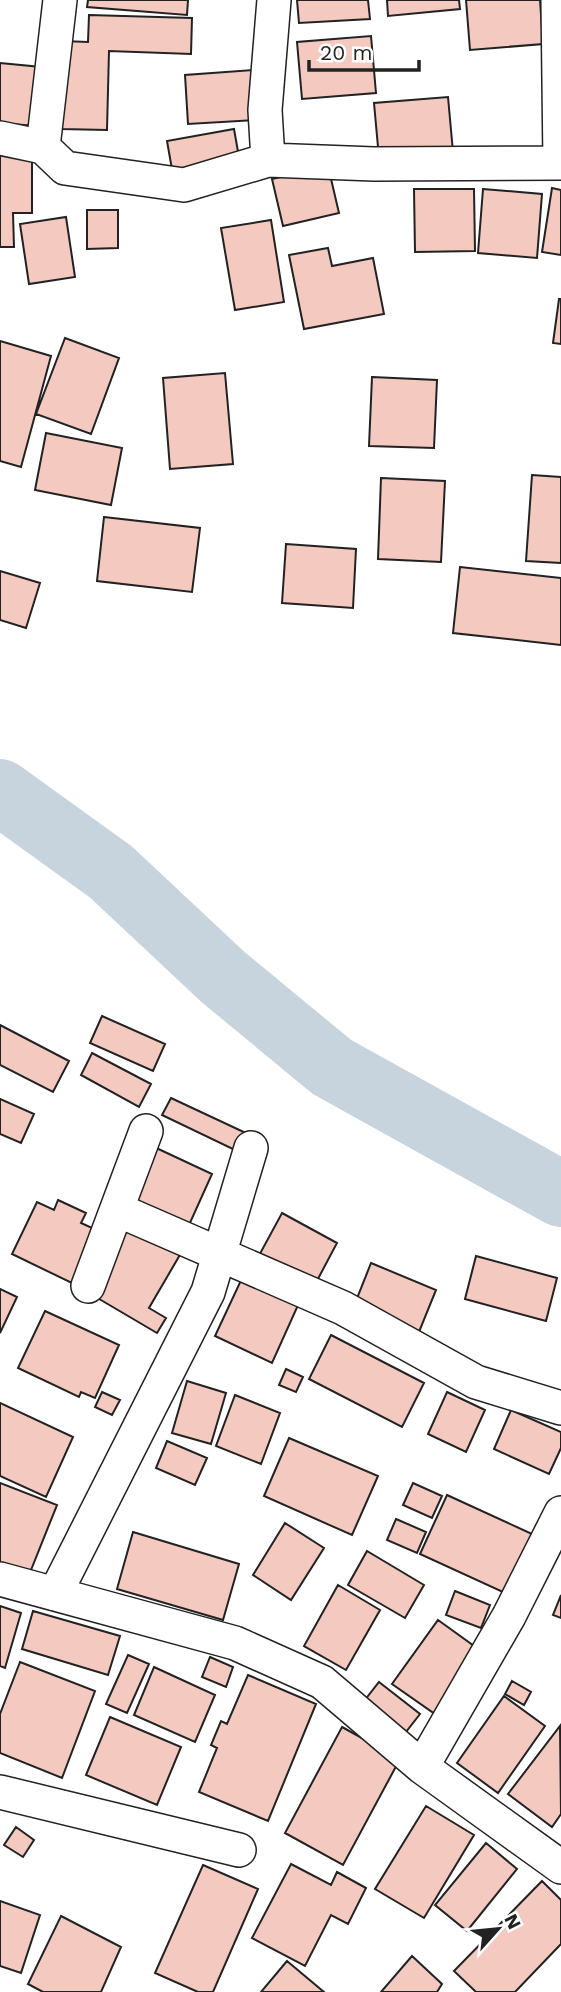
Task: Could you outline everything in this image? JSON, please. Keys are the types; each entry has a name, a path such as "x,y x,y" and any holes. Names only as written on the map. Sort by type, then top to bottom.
{"street":[{"path":"43,146 60,0"},
{"path":"268,160 265,110 274,0"},
{"path":"0,138 43,146 65,168 184,185 268,160 374,164 561,163 558,0"},
{"path":"88,1286 146,1131"},
{"path":"55,1594 208,1292 251,1148"},
{"path":"118,1210 343,1308 476,1382 561,1408"},
{"path":"422,1767 509,1616 561,1513"},
{"path":"0,1579 235,1643 322,1682 422,1767 561,1867"},
{"path":"0,1792 239,1850"}],"building":[{"path":"88,0 188,0 187,15 87,7"},
{"path":"297,0 368,0 370,19 299,23"},
{"path":"387,0 459,0 460,9 388,16"},
{"path":"466,0 540,0 543,44 470,50"},
{"path":"89,15 192,18 191,54 109,51 107,130 61,129 63,41 88,42"},
{"path":"371,36 376,93 302,99 297,42"},
{"path":"0,63 41,67 36,126 0,123"},
{"path":"253,70 257,120 188,124 185,75"},
{"path":"448,97 453,152 379,158 374,103"},
{"path":"234,129 240,163 173,175 167,141"},
{"path":"0,155 32,155 32,213 13,213 14,247 0,247"},
{"path":"328,166 339,213 283,226 272,179"},
{"path":"552,188 561,190 561,255 542,252"},
{"path":"414,189 474,189 475,251 415,252"},
{"path":"483,189 542,194 537,258 478,253"},
{"path":"87,210 118,210 118,248 87,249"},
{"path":"66,217 75,277 29,284 20,224"},
{"path":"271,220 284,302 235,310 221,228"},
{"path":"328,248 332,266 373,258 384,314 304,329 289,255"},
{"path":"561,299 561,344 553,343"},
{"path":"65,338 119,358 91,434 36,414"},
{"path":"0,341 51,356 21,467 0,461"},
{"path":"225,373 233,464 170,469 163,378"},
{"path":"372,377 437,380 434,448 369,446"},
{"path":"46,433 122,448 111,505 35,490"},
{"path":"532,475 561,477 561,563 526,561"},
{"path":"381,478 445,481 441,562 378,559"},
{"path":"104,517 200,528 192,592 97,581"},
{"path":"286,544 356,549 353,608 282,603"},
{"path":"460,567 561,578 561,645 453,633"},
{"path":"0,571 40,583 26,628 0,620"},
{"path":"102,1016 165,1044 153,1071 90,1043"},
{"path":"0,1025 69,1061 53,1092 0,1065"},
{"path":"92,1053 151,1084 139,1107 81,1075"},
{"path":"171,1098 248,1134 239,1152 162,1115"},
{"path":"0,1099 34,1114 21,1143 0,1134"},
{"path":"152,1146 212,1174 185,1234 124,1205"},
{"path":"58,1200 86,1213 81,1223 101,1232 76,1285 12,1254 37,1202 54,1210"},
{"path":"282,1213 337,1243 311,1292 256,1261"},
{"path":"131,1222 181,1253 149,1308 166,1318 157,1333 89,1293"},
{"path":"476,1256 557,1278 546,1321 465,1299"},
{"path":"371,1263 436,1290 419,1332 354,1306"},
{"path":"243,1276 299,1303 272,1363 215,1336"},
{"path":"0,1289 17,1297 0,1333"},
{"path":"45,1311 119,1345 95,1398 81,1392 79,1397 18,1368"},
{"path":"331,1335 424,1383 402,1427 309,1379"},
{"path":"286,1369 303,1377 296,1392 279,1385"},
{"path":"187,1381 226,1393 211,1444 172,1433"},
{"path":"102,1392 120,1400 112,1415 95,1407"},
{"path":"447,1392 485,1410 466,1452 428,1434"},
{"path":"235,1395 280,1413 261,1464 216,1446"},
{"path":"0,1403 73,1437 46,1497 0,1476"},
{"path":"511,1410 561,1432 561,1448 549,1474 494,1449"},
{"path":"289,1438 378,1476 352,1535 264,1496"},
{"path":"167,1441 207,1458 195,1485 156,1468"},
{"path":"0,1483 57,1505 29,1575 0,1564"},
{"path":"413,1483 442,1496 432,1518 403,1505"},
{"path":"447,1495 532,1534 505,1593 420,1554"},
{"path":"396,1519 426,1532 417,1553 387,1540"},
{"path":"285,1523 324,1548 291,1600 253,1575"},
{"path":"133,1532 239,1564 223,1620 117,1589"},
{"path":"367,1551 424,1585 405,1618 348,1585"},
{"path":"338,1585 380,1610 346,1670 304,1646"},
{"path":"455,1591 490,1605 481,1628 446,1615"},
{"path":"561,1595 561,1618 553,1615"},
{"path":"0,1606 21,1613 5,1668 0,1666"},
{"path":"33,1611 120,1636 108,1675 22,1649"},
{"path":"438,1620 481,1651 435,1714 392,1684"},
{"path":"128,1655 149,1664 127,1713 106,1704"},
{"path":"210,1657 233,1667 226,1687 202,1677"},
{"path":"20,1662 95,1691 62,1778 0,1753 0,1714"},
{"path":"154,1667 215,1695 195,1742 134,1715"},
{"path":"248,1675 316,1704 268,1821 199,1792 217,1748 211,1745 221,1721 227,1724"},
{"path":"512,1681 531,1692 524,1705 505,1694"},
{"path":"379,1682 420,1714 402,1737 361,1705"},
{"path":"504,1696 545,1726 498,1793 457,1763"},
{"path":"110,1717 181,1747 157,1805 86,1775"},
{"path":"560,1726 561,1814 552,1827 508,1794"},
{"path":"342,1727 400,1759 343,1865 285,1833"},
{"path":"426,1806 474,1835 424,1918 375,1889"},
{"path":"16,1827 34,1840 23,1857 4,1845"},
{"path":"486,1843 517,1869 467,1931 435,1905"},
{"path":"291,1864 331,1885 337,1872 366,1888 348,1924 331,1915 305,1966 252,1938"},
{"path":"203,1865 258,1889 213,1992 198,1992 155,1973"},
{"path":"542,1881 561,1900 561,1944 515,1992 476,1992 454,1971"},
{"path":"0,1901 40,1915 21,1973 0,1966"},
{"path":"61,1916 121,1947 101,1992 43,1992 28,1984"},
{"path":"412,1956 442,1984 437,1992 381,1992"},
{"path":"287,1961 324,1992 261,1992"}],"waterway":[{"path":"0,792 111,872 223,977 332,1067 561,1194"}]}
